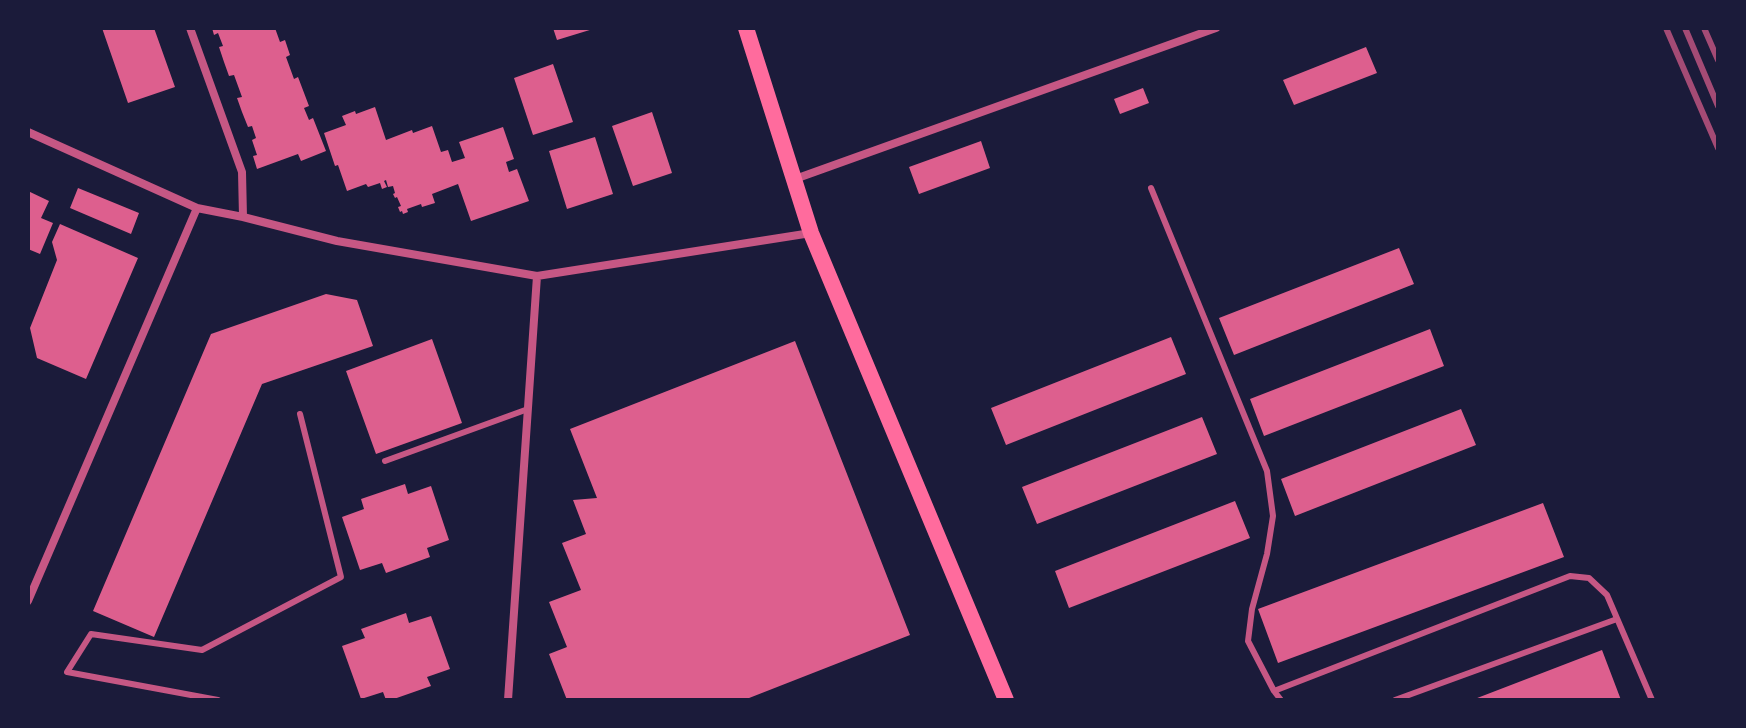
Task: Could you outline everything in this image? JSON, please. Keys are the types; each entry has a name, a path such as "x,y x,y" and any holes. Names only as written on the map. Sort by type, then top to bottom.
{"main road":[{"path":"746,28 811,233 1006,700"}],"street":[{"path":"190,28 242,172 243,217"},
{"path":"795,179 1216,28"},
{"path":"28,132 197,208 337,241 537,276 811,233"},
{"path":"28,601 197,208"},
{"path":"508,700 537,276"}],"lane":[{"path":"1151,188 1267,471 1273,516 1248,641 1281,700"},
{"path":"385,461 528,409"},
{"path":"218,700 67,672 91,634 202,650 341,577 300,414"},
{"path":"1274,691 1570,576 1589,578 1607,595 1652,700"},
{"path":"1395,700 1617,619"}],"building":[{"path":"102,28 154,28 175,87 128,103"},
{"path":"212,28 275,28 280,42 285,40 290,55 286,57 294,79 298,77 309,106 304,108 309,120 313,118 326,151 301,161 298,154 257,169 252,140 256,138 242,112 237,98 242,97 234,75 229,76 219,47 223,46 218,33 214,35"},
{"path":"553,28 592,28 593,29 557,40"},
{"path":"1366,47 1377,73 1294,105 1283,80"},
{"path":"553,64 573,122 533,135 514,78"},
{"path":"1143,88 1149,103 1120,114 1114,99"},
{"path":"375,107 386,140 432,126 441,152 448,150 452,162 465,158 459,142 503,127 514,159 506,162 509,172 517,169 529,201 471,221 458,184 432,194 435,203 422,207 421,204 407,209 408,212 403,214 393,194 393,186 388,187 386,180 387,187 382,189 380,183 347,191 324,133 346,125 342,116"},
{"path":"652,112 672,173 633,186 612,126"},
{"path":"595,137 613,194 567,209 549,151"},
{"path":"981,141 990,168 919,194 909,167"},
{"path":"78,188 139,213 131,234 70,208"},
{"path":"28,191 49,201 41,218 53,223 40,254 28,249"},
{"path":"60,224 138,258 86,379 37,358 30,328 57,260 52,242"},
{"path":"1399,248 1414,284 1234,355 1219,318"},
{"path":"326,294 357,300 373,346 262,384 154,637 93,611 211,334"},
{"path":"1430,329 1444,366 1264,436 1250,399"},
{"path":"1171,337 1186,374 1006,445 991,408"},
{"path":"432,339 462,423 376,454 346,371"},
{"path":"795,341 910,635 744,700 567,700 549,654 567,647 549,602 581,590 562,543 586,534 573,500 597,498 570,429"},
{"path":"1461,409 1476,445 1295,516 1281,479"},
{"path":"1202,417 1217,454 1037,524 1022,487"},
{"path":"405,484 408,494 431,486 449,540 427,548 430,557 386,573 382,563 360,570 342,517 364,509 361,499"},
{"path":"1235,501 1250,538 1069,608 1055,571"},
{"path":"1543,503 1564,557 1278,663 1258,609"},
{"path":"406,613 409,623 431,616 450,669 427,677 431,686 391,700 386,700 383,692 361,699 342,646 365,638 361,629"},
{"path":"1602,650 1621,700 1472,700"}],"railway":[{"path":"1666,28 1718,148"},
{"path":"1685,28 1718,106"},
{"path":"1704,28 1718,60"}]}
